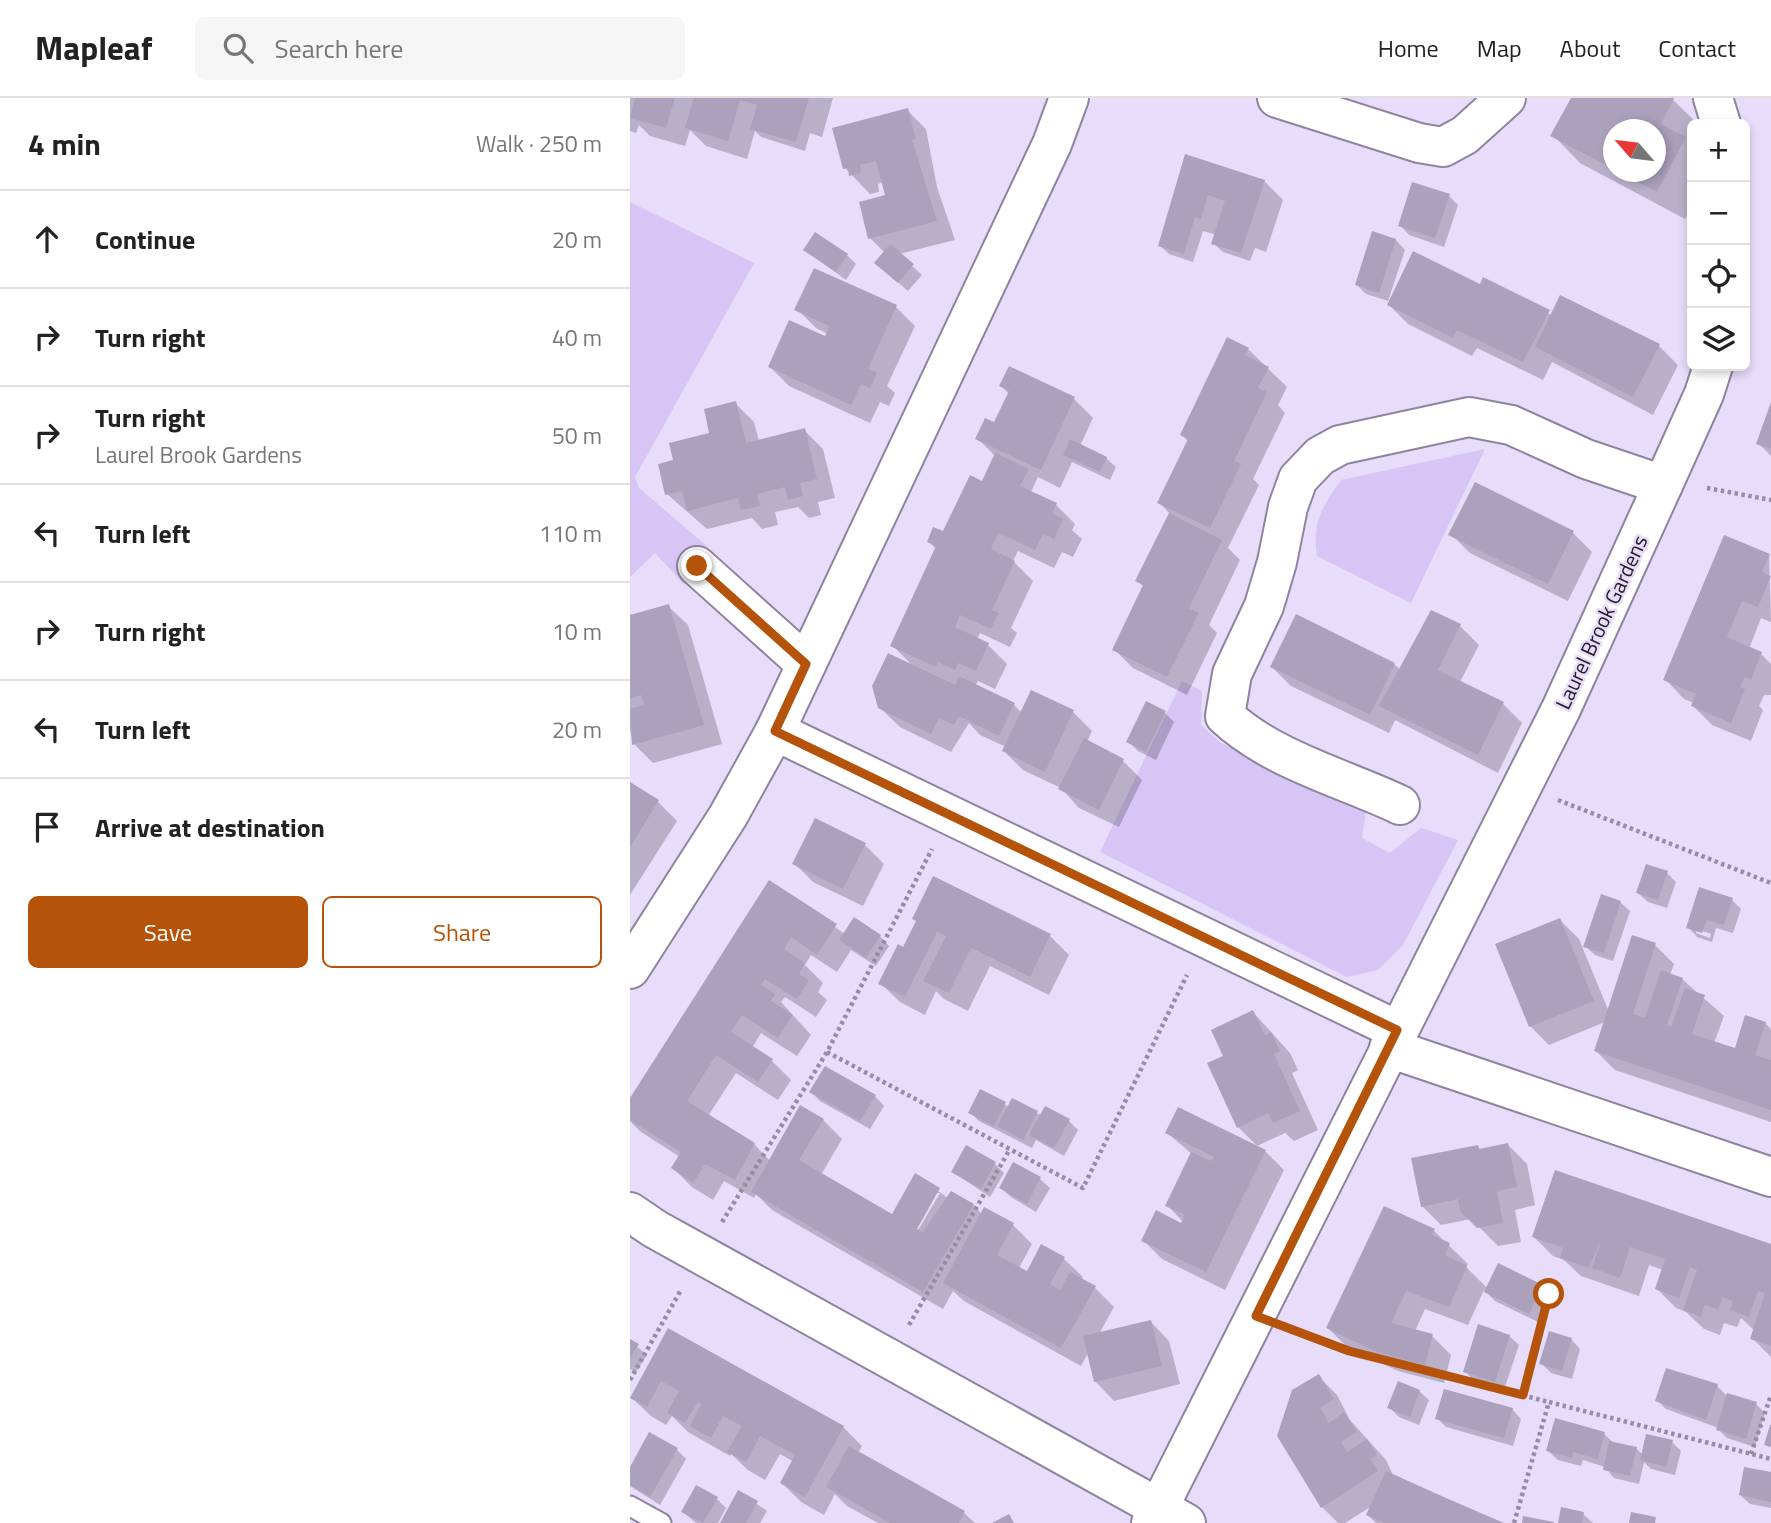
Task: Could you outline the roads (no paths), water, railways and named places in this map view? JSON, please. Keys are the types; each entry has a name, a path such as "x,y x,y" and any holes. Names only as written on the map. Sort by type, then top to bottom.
{"street":[{"path":"630,969 728,816 775,731 1052,144 1069,98"},
{"path":"1277,98 1419,143 1443,147 1465,135 1506,98"},
{"path":"1713,98 1719,119"},
{"name":"Laurel Brook Gardens","path":"1165,1518 1256,1316 1561,709 1665,483 1711,371"},
{"path":"1400,805 1307,765 1239,729 1225,716 1232,674 1264,606 1297,480 1320,456 1340,445 1469,417 1511,425 1586,459 1665,483"},
{"path":"697,566 806,664"},
{"path":"775,731 1205,938 1393,1039 1771,1177"},
{"path":"630,1212 1165,1518"}],"lane":[{"path":"630,1506 661,1523"}]}
